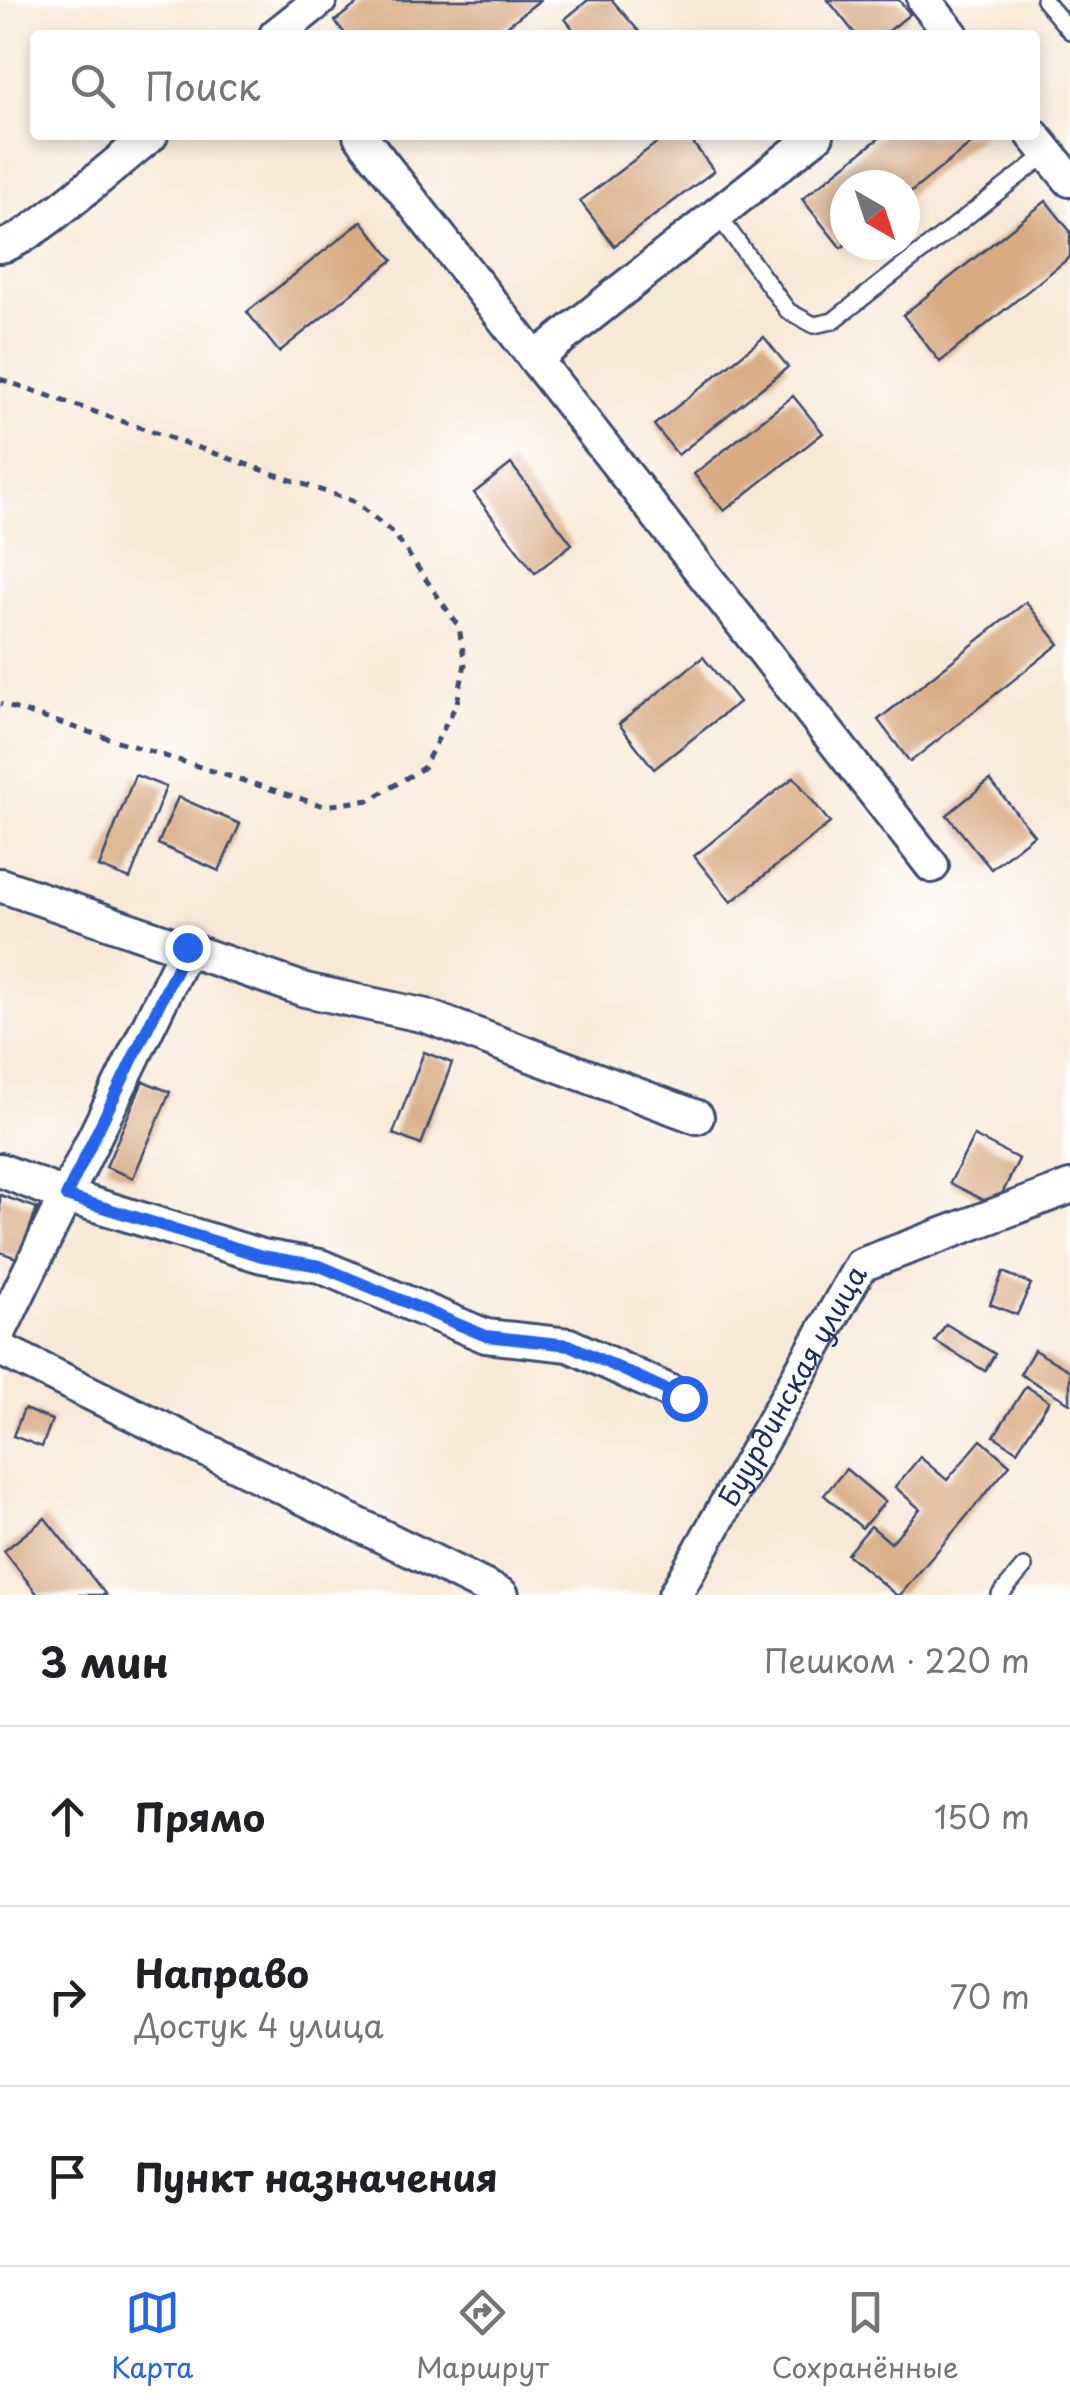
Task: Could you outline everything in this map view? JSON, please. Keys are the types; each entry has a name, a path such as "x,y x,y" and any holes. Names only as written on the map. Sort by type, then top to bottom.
{"street":[{"path":"284,30 320,0"},
{"path":"924,0 945,30"},
{"path":"0,246 30,232 145,140"},
{"path":"364,140 932,866"},
{"path":"536,359 811,140"},
{"path":"1041,144 1070,180"},
{"path":"0,885 305,990 426,1016 698,1118"},
{"path":"0,1331 187,947"},
{"path":"0,1170 66,1196 262,1256 320,1266 486,1336 569,1345 684,1398"},
{"name":"Буурдинская улица","path":"675,1595 861,1265 1070,1187"},
{"path":"0,1348 502,1595"}],"lane":[{"path":"1044,0 1070,31"},
{"path":"718,214 788,311 814,325 833,321 1041,144"},
{"path":"1000,1595 1024,1566"}],"path":[{"path":"0,379 355,502 395,535 459,627 464,664 457,703 423,768 370,800 324,806 0,704"}],"building":[{"path":"362,0 540,0 502,30 342,30 335,21"},
{"path":"588,0 612,0 638,30 574,30 565,19"},
{"path":"828,0 899,0 910,14 890,30 852,30"},
{"path":"660,140 691,140 714,171 614,246 580,201"},
{"path":"877,140 976,140 920,185 920,170 839,170"},
{"path":"830,177 830,234 802,199"},
{"path":"1046,201 1070,231 1070,257 940,362 903,315"},
{"path":"362,221 393,260 279,352 247,312"},
{"path":"764,337 788,367 678,455 654,425"},
{"path":"793,396 823,433 724,511 694,474"},
{"path":"511,464 572,544 535,573 474,493"},
{"path":"1026,602 1059,644 910,762 878,720"},
{"path":"703,657 739,702 654,769 619,724"},
{"path":"135,775 166,787 130,879 99,867"},
{"path":"794,777 830,823 731,902 694,856"},
{"path":"990,780 1034,835 991,869 947,815"},
{"path":"178,797 240,824 219,871 158,844"},
{"path":"424,1052 452,1063 421,1145 393,1134"},
{"path":"143,1081 170,1092 133,1178 106,1167"},
{"path":"974,1136 1019,1159 996,1206 950,1183"},
{"path":"0,1195 37,1208 19,1259 0,1252"},
{"path":"1003,1272 1031,1284 1017,1315 990,1304"},
{"path":"946,1324 995,1354 985,1371 935,1341"},
{"path":"1034,1350 1070,1371 1070,1403 1020,1374"},
{"path":"1026,1386 1049,1401 1017,1451 994,1436"},
{"path":"24,1409 52,1420 42,1447 13,1436"},
{"path":"981,1440 1010,1465 900,1595 896,1595 847,1554 871,1526 891,1543 920,1509 895,1487 920,1457 947,1480"},
{"path":"846,1469 885,1502 862,1528 824,1495"},
{"path":"45,1518 106,1595 38,1595 4,1551"}],"route":[{"path":"187,947 66,1196 262,1256 320,1266 486,1336 569,1345 684,1398"}]}
